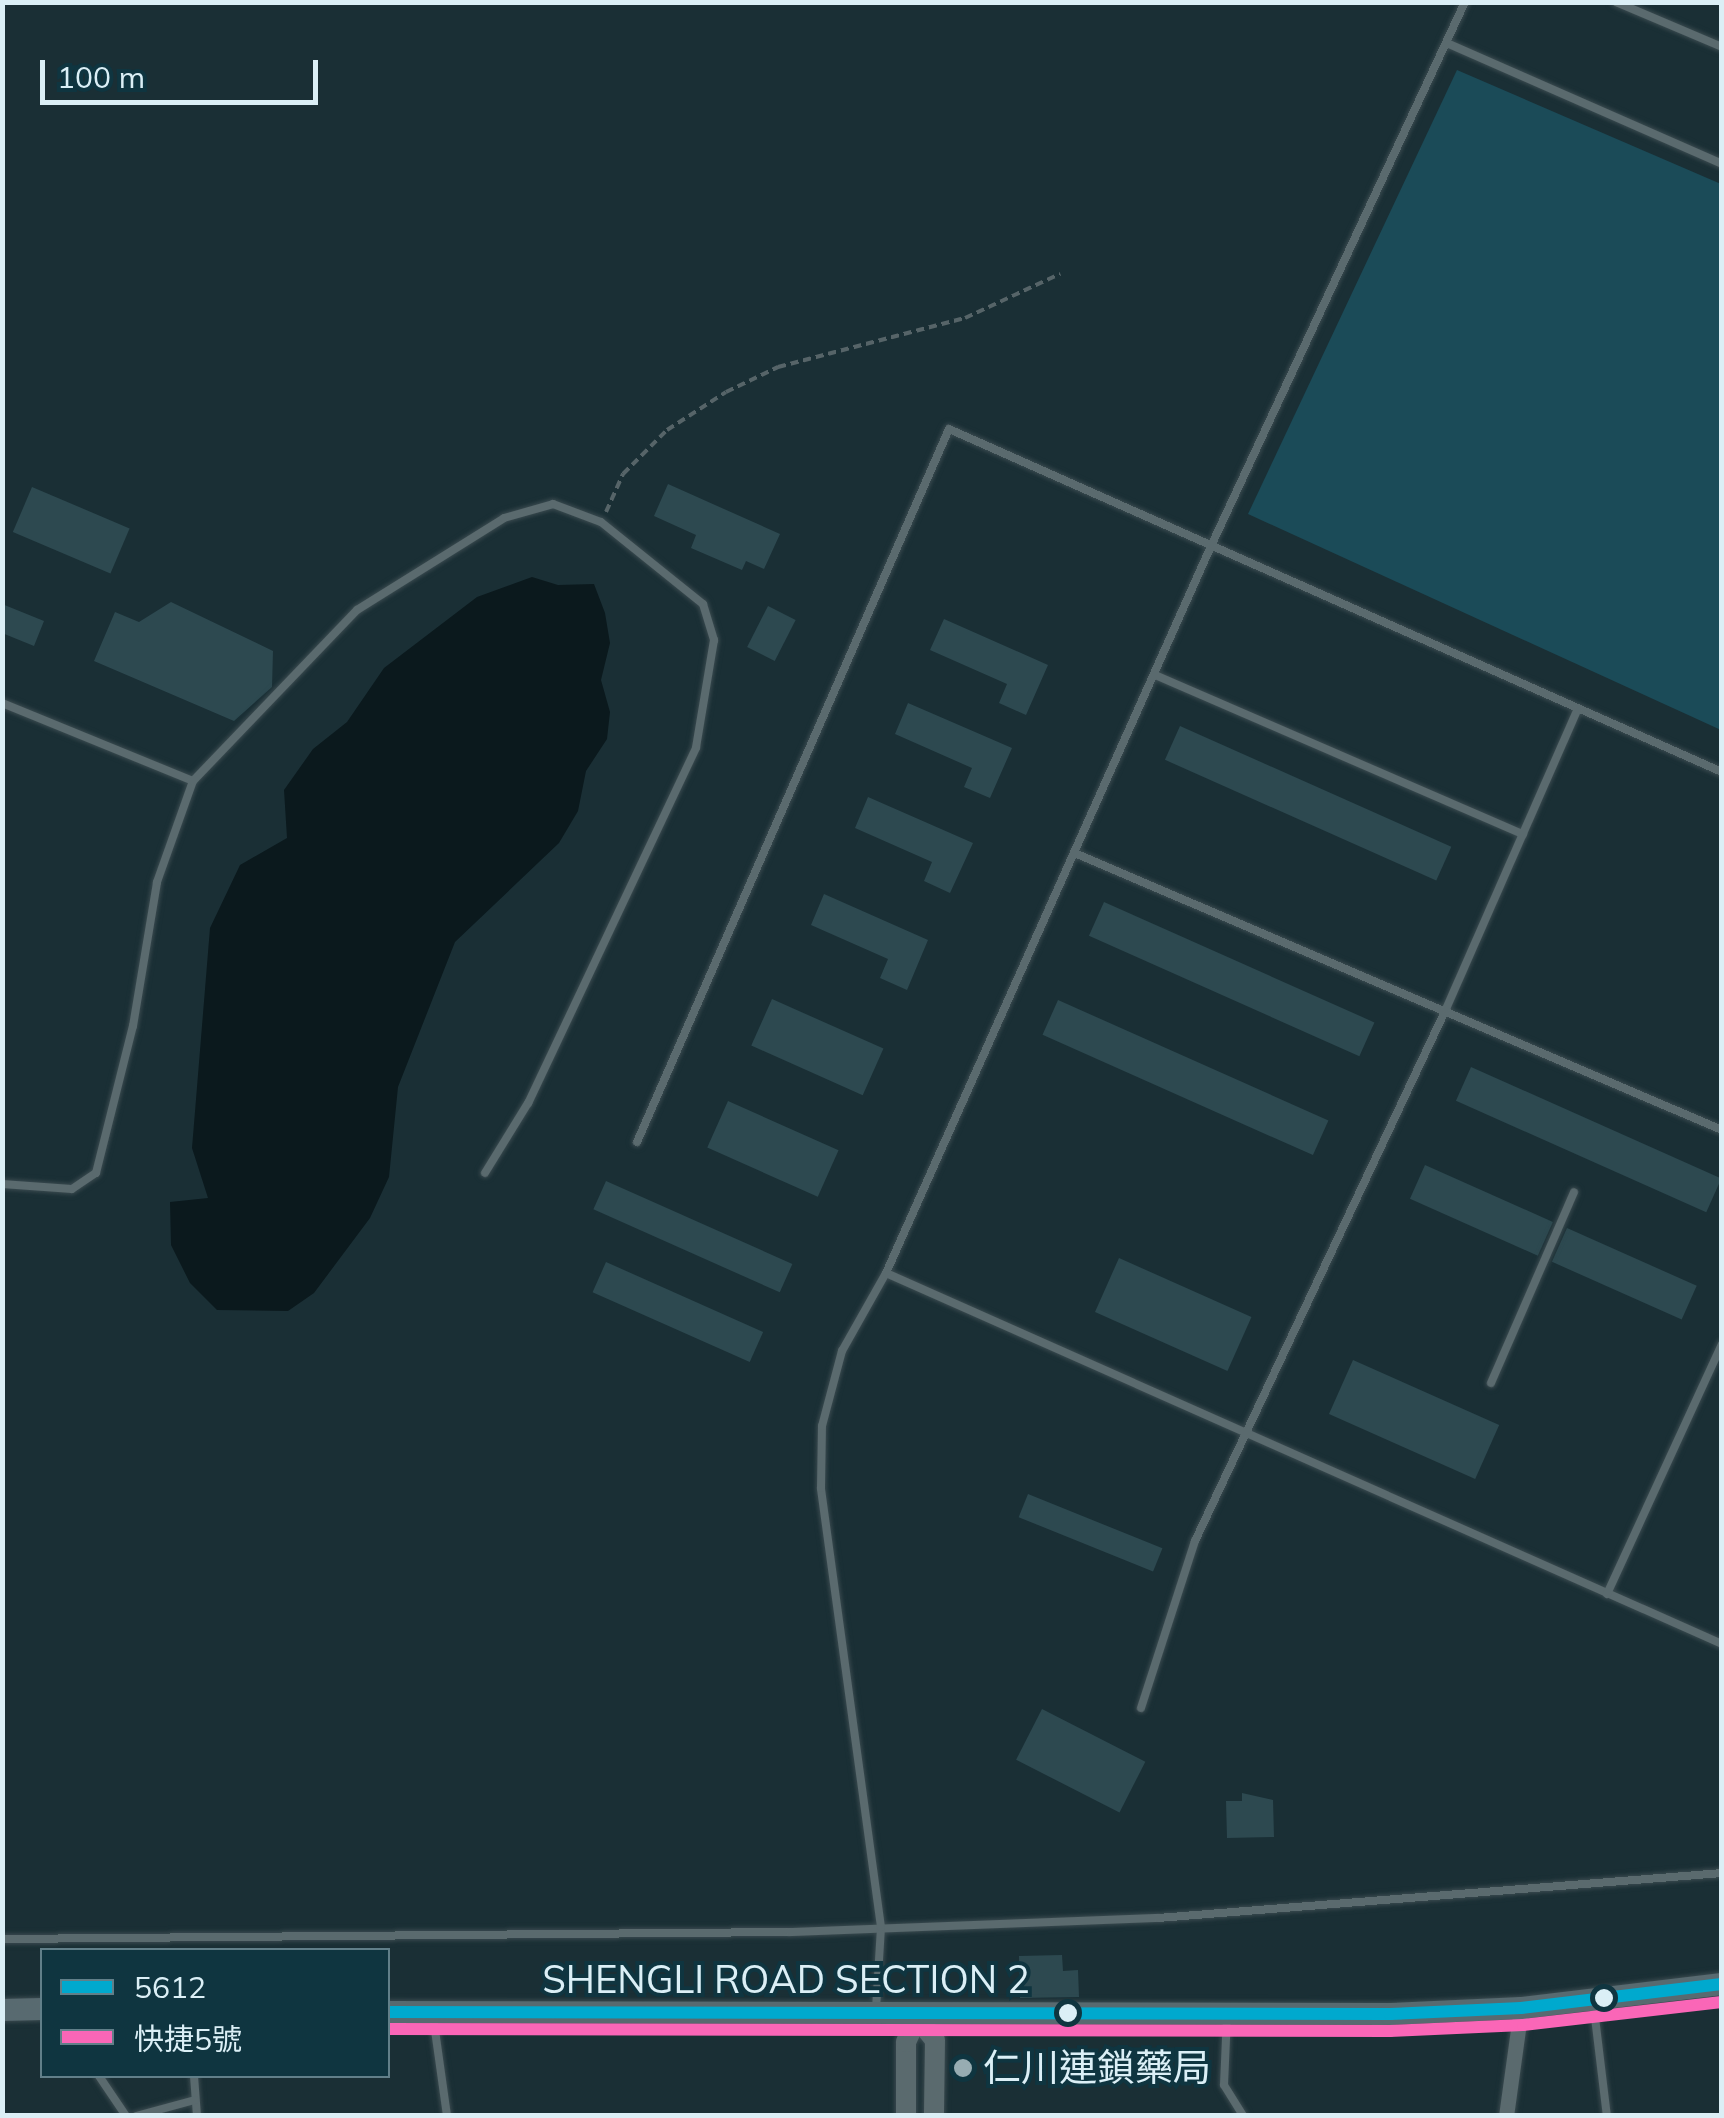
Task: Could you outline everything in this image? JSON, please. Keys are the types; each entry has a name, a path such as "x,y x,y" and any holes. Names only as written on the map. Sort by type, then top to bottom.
{"main road":[{"name":"SHENGLI ROAD SECTION 2","path":"390,2012 875,2018 1227,2016 1521,2008 1722,1984"},
{"path":"2,2010 40,2010"}],"street":[{"path":"1506,2116 1521,2008"},
{"path":"906,2116 906,2042 917,2018 934,2040 934,2116"}],"lane":[{"path":"875,2018 880,1927 821,1488 822,1426 842,1351 886,1272 1077,854 1212,544 1466,2"},
{"path":"1616,2 1722,46"},
{"path":"1449,44 1722,164"},
{"path":"637,1142 948,430 1722,772"},
{"path":"2,1184 72,1189 96,1173 133,1026 157,882 193,781 356,610 446,550 504,518 553,504 601,522 703,604 714,640 696,748 528,1103 484,1173"},
{"path":"1155,674 1523,834"},
{"path":"2,703 193,781"},
{"path":"1142,1708 1195,1541 1446,1009 1577,711"},
{"path":"1077,854 1722,1130"},
{"path":"1491,1383 1574,1192"},
{"path":"886,1272 1722,1644"},
{"path":"1606,1594 1722,1344"},
{"path":"2,1939 880,1927 1158,1918 1722,1873"},
{"path":"1593,1999 1608,2116"},
{"path":"432,2012 447,2116"},
{"path":"1227,2016 1224,2084 1243,2116"},
{"path":"99,2078 126,2116"},
{"path":"194,2078 197,2116"},
{"path":"136,2116 195,2100"}],"path":[{"path":"601,522 623,474 667,430 726,392 778,368 966,318 1060,274"}],"shaded area":[{"path":"1457,70 1721,184 1721,730 1248,514"},
{"path":"532,577 558,585 594,584 605,613 610,643 601,680 610,712 607,739 586,771 578,811 559,843 455,942 398,1087 389,1177 370,1218 314,1293 288,1311 217,1310 190,1283 171,1245 170,1202 208,1198 192,1148 210,928 240,865 287,838 284,790 313,749 347,722 384,668 477,597"}],"building":[{"path":"668,484 780,534 764,569 746,561 742,570 691,548 696,535 654,516"},
{"path":"32,487 130,528 110,574 13,532"},
{"path":"171,602 273,651 272,687 234,721 94,661 115,612 139,622"},
{"path":"2,604 44,621 34,646 2,633"},
{"path":"768,606 796,620 775,661 747,647"},
{"path":"944,619 1048,665 1026,715 999,703 1007,684 930,650"},
{"path":"908,703 1012,748 990,798 964,787 972,768 895,734"},
{"path":"1180,726 1451,847 1436,881 1165,760"},
{"path":"868,797 973,843 950,893 924,881 932,862 855,828"},
{"path":"824,894 928,940 907,990 880,978 888,959 811,925"},
{"path":"1104,902 1374,1022 1359,1056 1089,936"},
{"path":"772,999 883,1049 863,1095 751,1046"},
{"path":"1058,1000 1328,1120 1313,1155 1043,1035"},
{"path":"1471,1067 1721,1178 1706,1212 1456,1101"},
{"path":"728,1101 839,1150 818,1197 707,1148"},
{"path":"1425,1165 1553,1222 1538,1256 1410,1199"},
{"path":"606,1181 792,1264 780,1292 593,1209"},
{"path":"1567,1228 1697,1286 1682,1320 1552,1262"},
{"path":"1119,1258 1251,1317 1227,1371 1095,1312"},
{"path":"606,1262 763,1332 750,1362 593,1292"},
{"path":"1353,1360 1499,1425 1475,1479 1329,1414"},
{"path":"1028,1494 1162,1548 1153,1571 1019,1517"},
{"path":"1042,1709 1145,1762 1119,1812 1016,1760"},
{"path":"1242,1793 1273,1800 1274,1837 1227,1838 1226,1801 1242,1801"},
{"path":"1062,1955 1063,1971 1078,1970 1079,1997 1020,1998 1019,1956"}],"transit line":[{"name":"5612","path":"390,2012 1390,2014 1521,2008 1722,1984"},
{"name":"快捷5號","path":"390,2029 1390,2031 1523,2025 1722,2002"}],"place":[{"name":"仁川連鎖藥局","path":"963,2068"}]}
